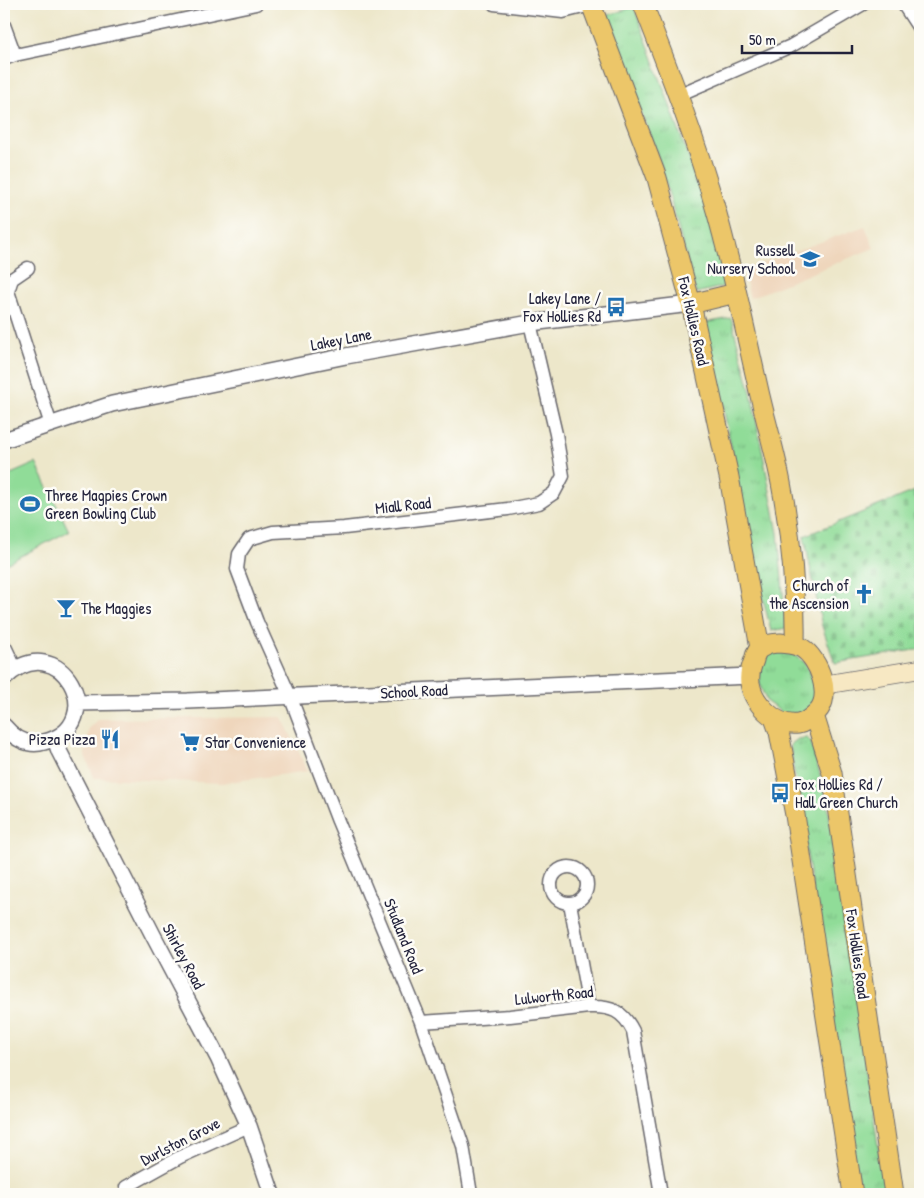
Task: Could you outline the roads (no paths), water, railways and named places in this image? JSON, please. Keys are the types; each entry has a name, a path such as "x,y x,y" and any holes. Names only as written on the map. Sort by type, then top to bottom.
{"main road":[{"name":"Fox Hollies Road","path":"592,4 657,178 691,304 729,477 760,648"},
{"path":"644,4 678,95 717,213 781,482 789,538 795,645"},
{"path":"691,304 736,293"},
{"path":"780,642 795,645 804,649 815,663 820,672 823,685 823,703 820,709 804,722 797,724 774,718 755,697 750,684 750,676 755,656 760,648 780,642"},
{"path":"823,685 920,669"},
{"name":"Fox Hollies Road","path":"814,715 832,773 894,1194"},
{"path":"774,718 779,732 795,815 854,1194"}],"street":[{"path":"4,25 10,57 256,4"},
{"path":"494,4 563,12 592,4"},
{"path":"678,95 791,46 863,4"},
{"path":"902,4 920,30"},
{"path":"28,268 12,280 8,292 51,425"},
{"name":"Lakey Lane","path":"4,440 112,404 346,356 530,323 691,304"},
{"name":"Miall Road","path":"290,696 257,622 236,568 239,554 249,539 273,532 344,528 508,509 539,503 554,493 563,476 556,434 530,323"},
{"path":"4,648 9,674 33,662 56,667 71,682 76,692 77,703 72,723 63,734 55,739 34,744 11,735 4,726"},
{"name":"School Road","path":"77,703 188,701 750,676"},
{"name":"Studland Road","path":"290,696 338,820 421,1022 463,1146 471,1194"},
{"name":"Shirley Road","path":"55,739 59,751 153,935 218,1058 249,1126 272,1194"},
{"path":"570,903 589,1007"},
{"name":"Lulworth Road","path":"421,1022 510,1016 601,1006 622,1014 629,1022 633,1031 661,1194"},
{"name":"Durlston Grove","path":"126,1187 180,1157 249,1126"}],"place":[{"name":"Russell Nursery School","path":"810,259"},
{"name":"Lakey Lane / Fox Hollies Rd","path":"616,307"},
{"name":"Three Magpies Crown Green Bowling Club","path":"30,504"},
{"name":"Church of the Ascension","path":"864,594"},
{"name":"The Maggies","path":"66,608"},
{"name":"Pizza Pizza","path":"110,739"},
{"name":"Star Convenience","path":"190,742"},
{"name":"Fox Hollies Rd / Hall Green Church","path":"780,793"}]}
